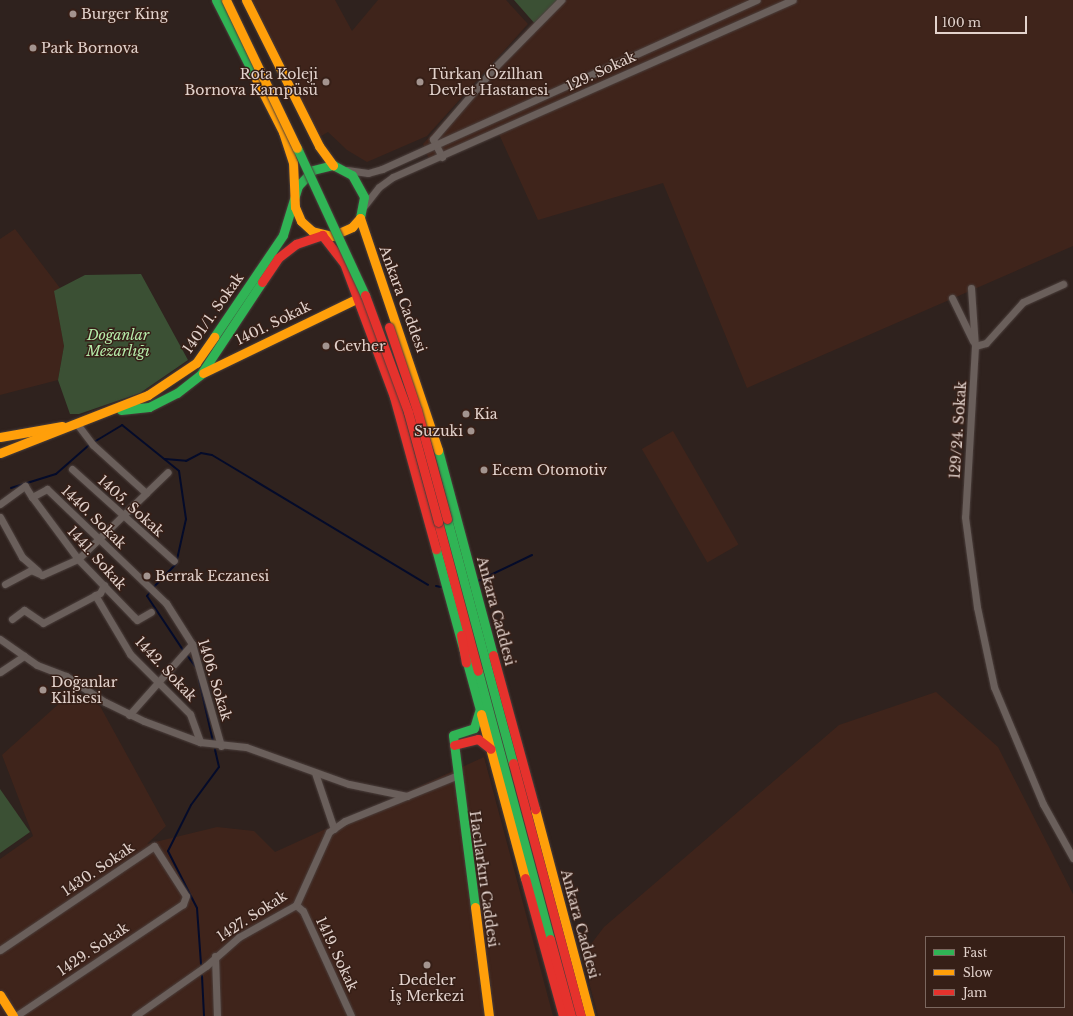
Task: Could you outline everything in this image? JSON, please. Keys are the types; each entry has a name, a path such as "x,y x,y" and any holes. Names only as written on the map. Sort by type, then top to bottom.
{"main road":[{"path":"216,0 283,132 293,162 295,207 301,221 322,235 344,263 394,397 563,1016"},
{"path":"226,0 358,274 408,412 571,1016"},
{"path":"234,0 328,190"},
{"path":"246,0 319,146 333,165 345,170 361,186 364,206 360,218 341,234 322,235"},
{"path":"295,193 305,176 333,165"},
{"name":"1401/1. Sokak","path":"0,454 111,411 170,383 196,363 283,235 295,193"},
{"path":"342,218 351,238"},
{"name":"Ankara Caddesi","path":"360,218 429,416 590,1016"},
{"name":"1401/1. Sokak","path":"111,411 149,407 177,393 200,374 278,258 296,244 322,235"},
{"name":"Ankara Caddesi","path":"367,272 417,410 581,1016"},
{"name":"1401. Sokak","path":"200,374 358,298"},
{"path":"0,437 78,425"},
{"path":"467,557 474,617"},
{"path":"451,568 466,663"},
{"name":"Hacılarkırı Caddesi","path":"479,708 479,721 474,728 453,736 456,776 489,1016"},
{"path":"454,745 478,739 491,749"},
{"path":"546,883 579,975"},
{"path":"0,995 13,1016"}],"street":[{"path":"442,157 433,139 561,0"},
{"name":"129. Sokak","path":"345,170 377,170 757,0"},
{"name":"129. Sokak","path":"364,206 385,181 793,0"},
{"path":"975,345 986,344 1023,302 1063,284"},
{"name":"129/24. Sokak","path":"971,288 975,345 965,517 977,607 994,687 1043,804 1073,858"},
{"name":"129/24. Sokak","path":"952,298 975,345"},
{"path":"78,425 93,445 146,493"},
{"name":"1405. Sokak","path":"72,469 174,561"},
{"path":"5,584 31,570 42,575 78,559 124,517 168,472"},
{"path":"0,504 25,486 32,497"},
{"name":"1440. Sokak","path":"32,497 47,489 166,603"},
{"name":"1441. Sokak","path":"32,497 78,559 137,620 151,612"},
{"path":"0,517 22,557 42,575"},
{"path":"12,619 24,610 42,623 95,595 104,585"},
{"name":"1442. Sokak","path":"95,595 130,654 159,681 190,714 200,742"},
{"name":"1406. Sokak","path":"166,603 192,644 221,746"},
{"path":"0,639 24,656 66,676 129,715 200,742 221,746 246,747 315,773 407,796"},
{"path":"129,715 192,644"},
{"path":"0,672 24,656"},
{"path":"315,773 334,829 456,776"},
{"name":"1427. Sokak","path":"135,1016 239,937 296,905 309,880 319,849 334,829"},
{"name":"1430. Sokak","path":"0,950 154,846 186,896 183,904"},
{"name":"1429. Sokak","path":"16,1016 183,904"},
{"name":"1419. Sokak","path":"296,905 303,911 351,1016"},
{"path":"215,956 217,1016"}],"shaded area":[{"name":"Türkan Özilhan Devlet Hastanesi","path":"246,0 335,0 352,31 378,0 506,0 528,24 427,136 367,162 347,150 328,132 316,139"},
{"path":"554,0 1073,0 1073,246 747,388 663,183 538,220 498,132 430,162 423,144"},
{"path":"15,229 60,288 55,291 64,346 58,380 0,395 0,239"},
{"path":"673,431 738,544 707,562 642,449"},
{"path":"73,691 100,706 166,826 147,844 217,827 254,831 275,852 484,757 553,1016 0,1016 0,859 33,836 2,755"},
{"path":"936,692 998,747 1073,894 1073,1016 598,1016 582,956 604,927 839,725"}],"green space":[{"path":"514,0 561,0 536,25"},
{"name":"Doğanlar Mezarlığı","path":"141,274 188,360 140,393 79,414 70,414 58,380 64,346 54,291 85,275"},
{"path":"0,789 30,832 0,853"}],"waterway":[{"path":"94,442 122,425 179,471 186,519 176,564 154,587"},
{"path":"11,488 56,474 89,445"},
{"path":"165,459 186,461 201,453 212,455 428,585"},
{"path":"478,581 532,555"},
{"path":"436,586 441,587"},
{"path":"150,592 147,596 183,650"},
{"path":"187,655 195,666"},
{"path":"199,680 213,741"},
{"path":"201,964 197,908 168,851 191,805 219,767 215,749"},
{"path":"202,976 204,1016"}],"traffic: fast":[{"path":"216,0 255,77"},
{"path":"297,148 365,295"},
{"path":"214,337 283,235 298,186 313,170 333,165 352,175 364,197 360,218"},
{"path":"121,410 149,407 177,393 201,374 262,282"},
{"path":"438,450 493,655"},
{"path":"447,519 513,763"},
{"path":"436,549 481,714"},
{"path":"478,671 550,939"},
{"path":"475,907 453,735 474,728 479,712"}],"traffic: slow":[{"path":"226,0 297,148"},
{"path":"246,0 319,146 333,165"},
{"path":"255,77 283,132 293,162 295,207 301,221 312,231 332,236 352,227 360,218"},
{"path":"360,218 438,450"},
{"path":"203,373 358,298"},
{"path":"0,453 148,395 196,363 214,337"},
{"path":"0,437 62,426"},
{"path":"481,714 525,878"},
{"path":"535,809 590,1016"},
{"path":"475,907 489,1016"},
{"path":"0,995 13,1016"}],"traffic: jam":[{"path":"322,235 344,263 394,397 436,549"},
{"path":"262,282 278,258 296,244 322,235"},
{"path":"365,295 408,412 438,522"},
{"path":"389,327 417,410 447,519"},
{"path":"438,522 478,671"},
{"path":"461,635 466,663"},
{"path":"493,655 535,809"},
{"path":"454,745 478,739 491,749"},
{"path":"513,763 581,1016"},
{"path":"525,878 563,1016"},
{"path":"550,939 571,1016"}],"place":[{"name":"Burger King","path":"73,14"},
{"name":"Park Bornova","path":"33,48"},
{"name":"Rota Koleji Bornova Kampüsü","path":"326,82"},
{"name":"Türkan Özilhan Devlet Hastanesi","path":"420,82"},
{"name":"Cevher","path":"326,346"},
{"name":"Kia","path":"466,414"},
{"name":"Suzuki","path":"471,431"},
{"name":"Ecem Otomotiv","path":"484,470"},
{"name":"Berrak Eczanesi","path":"147,576"},
{"name":"Doğanlar Kilisesi","path":"43,690"},
{"name":"Dedeler İş Merkezi","path":"427,965"}]}
